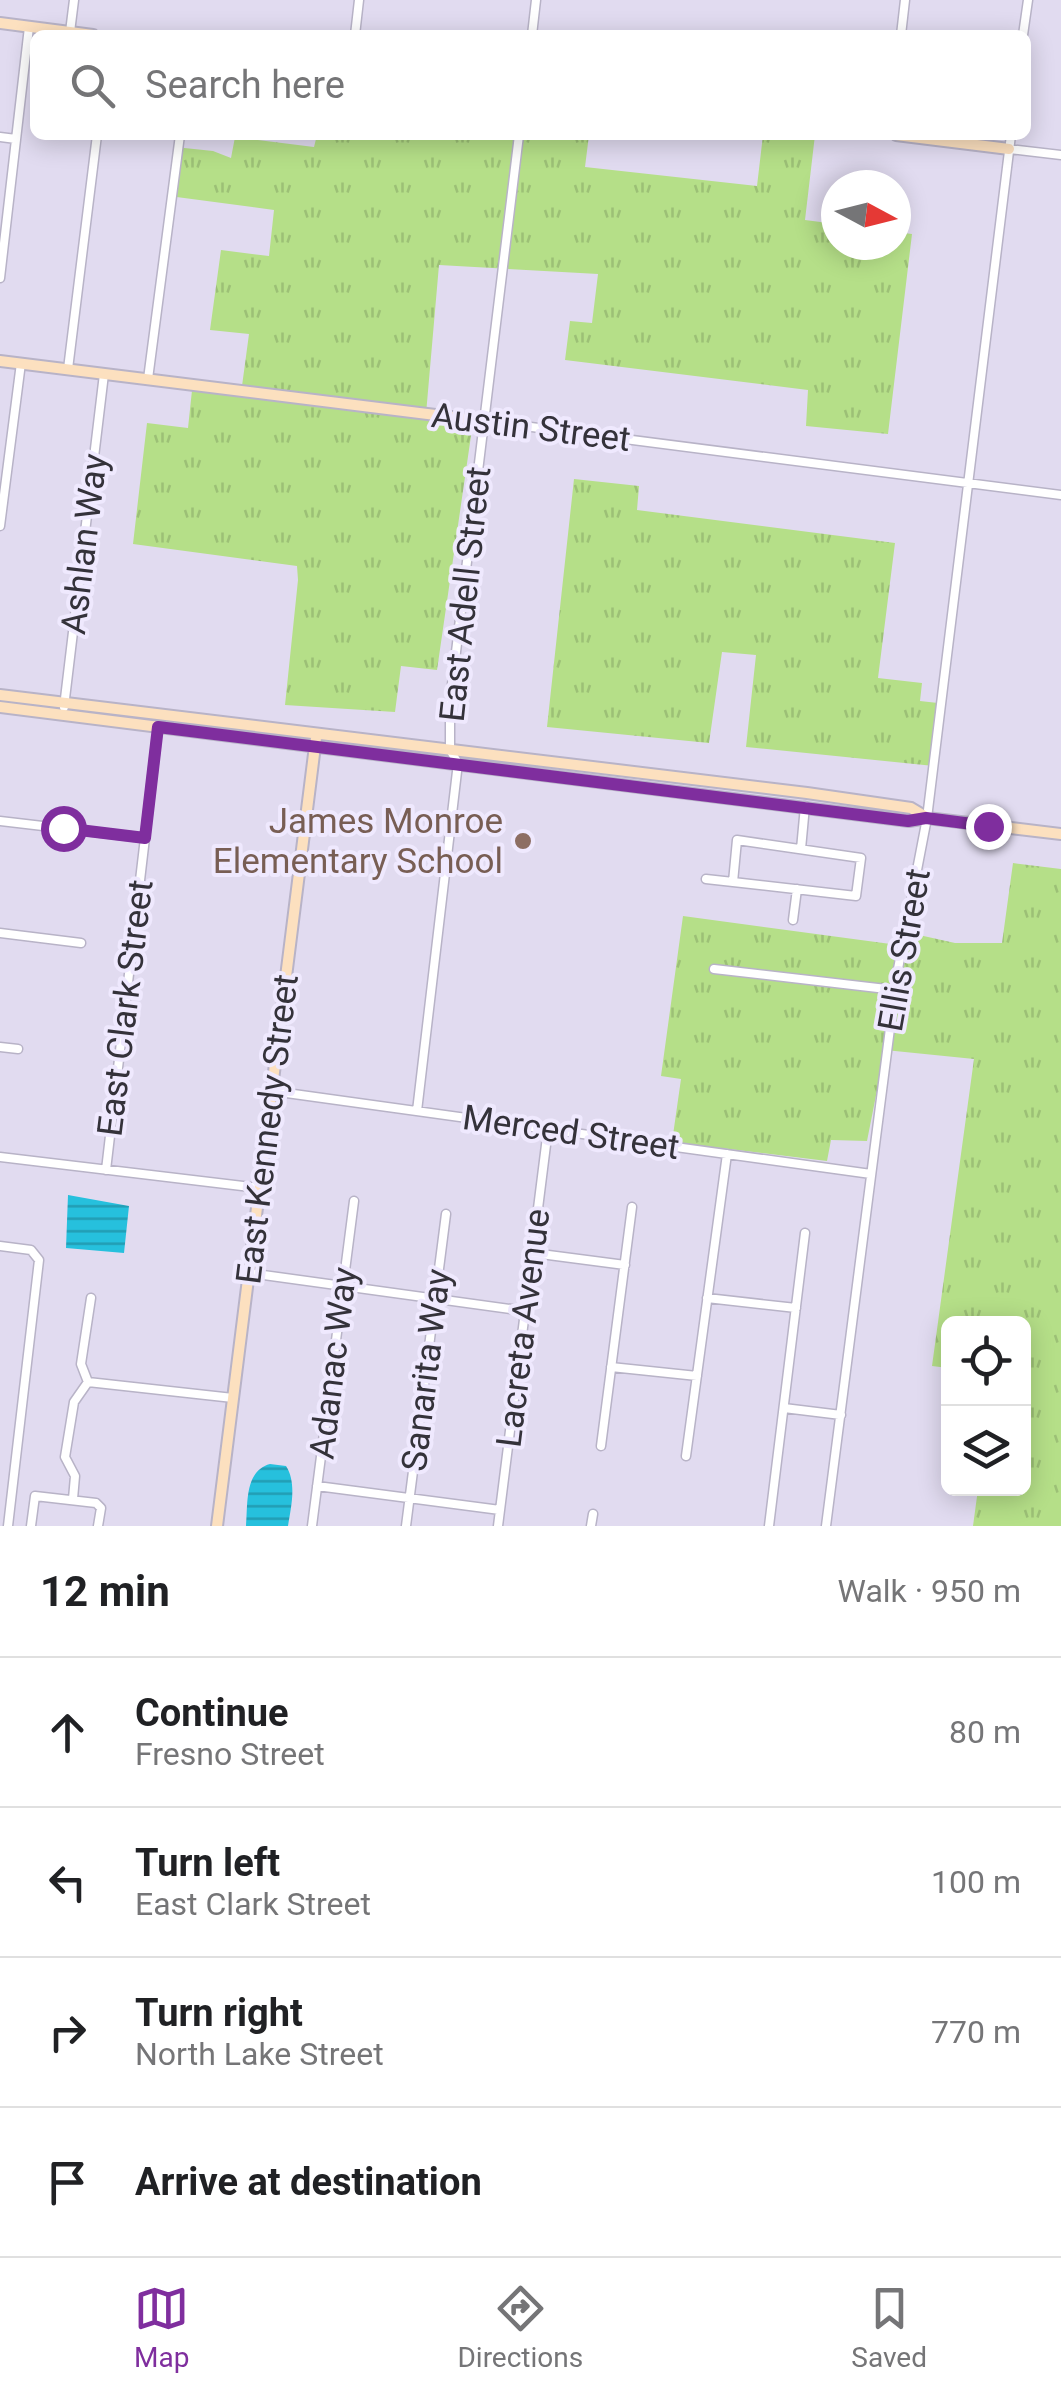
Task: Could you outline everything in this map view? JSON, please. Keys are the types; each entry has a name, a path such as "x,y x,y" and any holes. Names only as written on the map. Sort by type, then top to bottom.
{"street":[{"path":"70,30 74,0"},
{"path":"356,30 359,0"},
{"path":"533,30 536,0"},
{"path":"902,30 905,0"},
{"path":"1024,30 1028,0"},
{"path":"0,23 54,30"},
{"path":"0,278 29,27"},
{"path":"0,137 16,139"},
{"path":"68,369 96,140"},
{"path":"148,379 179,140"},
{"name":"East Adell Street","path":"417,1111 458,763 450,750 450,701 518,140"},
{"path":"936,140 1061,155"},
{"name":"Ellis Street","path":"826,1526 894,990 926,818 1010,140"},
{"name":"Austin Street","path":"0,361 1061,495"},
{"path":"0,526 21,363"},
{"name":"Ashlan Way","path":"64,707 104,374"},
{"path":"0,703 64,707 316,738 458,763 578,778 910,808 926,818 1061,834"},
{"path":"64,707 158,727 450,750 806,799"},
{"name":"East Clark Street","path":"106,1170 158,727"},
{"name":"East Kennedy Street","path":"217,1526 316,738"},
{"path":"566,764 578,778"},
{"path":"801,848 806,799"},
{"path":"0,821 145,838"},
{"path":"706,879 856,896 861,858 737,840 733,882"},
{"path":"793,920 797,889"},
{"path":"0,933 80,943"},
{"path":"714,969 894,990"},
{"path":"0,1046 18,1048"},
{"name":"Merced Street","path":"272,1091 870,1174"},
{"name":"Lacreta Avenue","path":"498,1526 548,1129"},
{"path":"686,1456 727,1154"},
{"path":"0,1157 259,1188"},
{"name":"Adanac Way","path":"312,1526 354,1201"},
{"path":"602,1446 632,1206"},
{"name":"Sanarita Way","path":"406,1526 446,1214"},
{"path":"769,1526 805,1233"},
{"path":"0,1246 36,1253 39,1260 8,1526"},
{"path":"532,1254 624,1265"},
{"path":"249,1273 525,1310"},
{"path":"88,1382 81,1364 91,1298"},
{"path":"707,1298 796,1308"},
{"path":"611,1367 696,1376"},
{"path":"88,1382 233,1398"},
{"path":"73,1499 75,1476 65,1456 74,1402 88,1382"},
{"path":"784,1408 841,1415"},
{"path":"317,1486 500,1510"},
{"path":"31,1526 34,1496 96,1503 101,1508 98,1526"},
{"path":"592,1526 593,1514"}],"green space":[{"path":"234,140 314,147 316,140 588,140 585,167 757,186 762,140 814,140 805,220 821,222 821,260 909,260 888,434 806,426 808,390 565,360 570,321 592,323 598,274 439,265 426,414 473,422 437,670 401,666 395,712 285,705 297,566 133,544 147,423 188,428 193,381 242,386 249,334 210,330 221,250 269,256 274,210 169,196 175,147 213,151 231,158"},
{"path":"574,479 639,486 637,510 895,543 878,678 922,683 920,701 938,703 934,766 746,747 756,655 722,652 709,743 547,727"},
{"path":"1013,863 1061,869 1061,1526 973,1526 977,1496 1031,1496 1031,1316 941,1316 941,1367 932,1366 974,1059 885,1050 867,1141 831,1140 827,1161 672,1142 681,1079 661,1076 683,916 898,945 901,931 955,943 1002,943"}],"water":[{"path":"68,1195 129,1206 124,1253 66,1248"},
{"path":"270,1464 286,1466 289,1473 292,1495 288,1526 246,1526 252,1481"}],"place":[{"name":"James Monroe Elementary School","path":"523,841"}],"route":[{"path":"63,828 145,838 158,727 908,821 926,818 988,826"}]}
